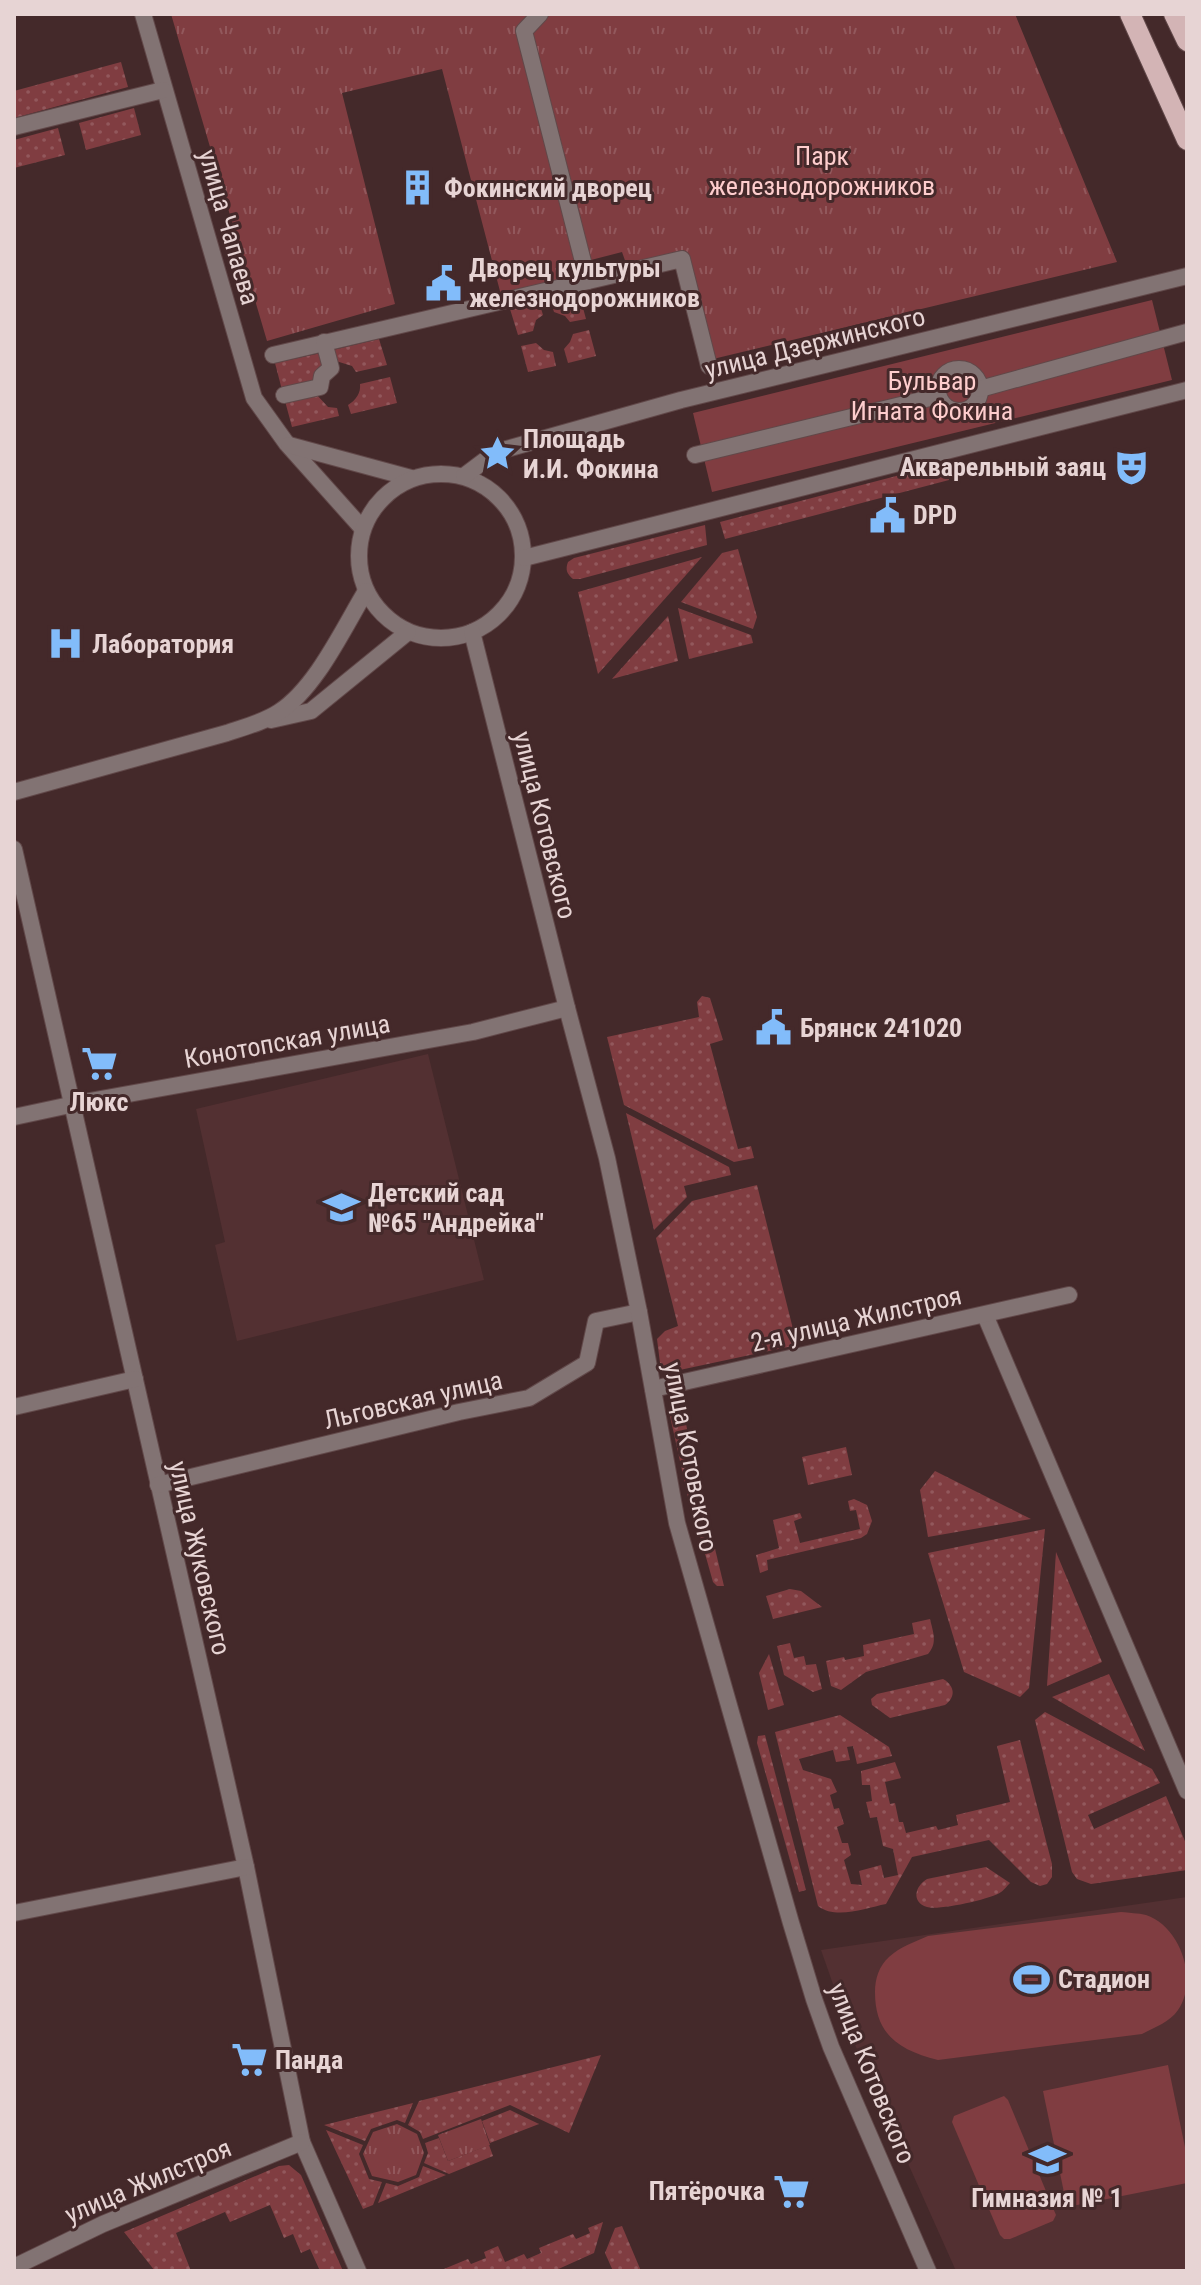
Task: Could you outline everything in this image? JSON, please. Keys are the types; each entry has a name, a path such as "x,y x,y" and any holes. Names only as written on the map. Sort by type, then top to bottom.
{"main road":[{"path":"1130,14 1187,140"},
{"path":"1174,14 1187,41"}],"street":[{"name":"улица Чапаева","path":"143,14 254,398 287,444 362,528"},
{"path":"540,14 524,31 588,281"},
{"path":"14,127 163,90"},
{"path":"273,355 682,259 709,366"},
{"name":"улица Дзержинского","path":"464,476 496,452 681,400 1187,276"},
{"path":"980,389 1187,332"},
{"path":"284,395 320,387 322,376 331,368 324,342"},
{"path":"960,369 974,375 980,389 976,403 962,411 947,408 938,396 940,380 945,374 960,369"},
{"path":"524,558 1187,390"},
{"path":"695,455 938,396"},
{"path":"287,444 411,478"},
{"path":"437,473 464,476 487,487 507,506 520,530 524,558 519,585 505,609 484,627 458,638 430,639 408,632 381,614 366,591 358,564 362,528 371,511 389,491 411,478 437,473"},
{"path":"284,715 306,689 366,591"},
{"path":"14,792 284,715 311,711 408,632"},
{"name":"улица Котовского","path":"472,632 607,1158 639,1312 677,1523 798,1947 831,2047 928,2271"},
{"name":"улица Жуковского","path":"14,849 246,1867 302,2142 358,2271"},
{"name":"Конотопская улица","path":"14,1117 473,1032 567,1008"},
{"name":"2-я улица Жилстроя","path":"653,1389 1069,1295"},
{"name":"Льговская улица","path":"158,1485 529,1398 587,1363 596,1321 639,1312"},
{"path":"985,1315 1187,1791"},
{"path":"14,1407 135,1379"},
{"path":"14,1913 246,1867"},
{"name":"улица Жилстроя","path":"14,2267 103,2224 302,2142"}],"shaded area":[{"name":"Детский сад №65 \"Андрейка\"","path":"428,1054 484,1280 237,1341 215,1245 225,1242 196,1109"},
{"name":"Гимназия № 1","path":"1187,1897 1187,2271 956,2271 852,2038 821,1950"}],"green space":[{"name":"Парк железнодорожников","path":"171,14 1015,14 1117,262 713,359 684,250 627,266 622,252 556,269 557,280 501,295 442,69 342,93 395,304 267,341"},
{"path":"121,62 128,87 14,118 14,91"},
{"path":"134,108 141,135 86,150 79,123"},
{"path":"58,128 65,155 14,168 14,140"},
{"path":"579,293 586,319 570,322 565,316 554,312 550,299"},
{"name":"Бульвар Игната Фокина","path":"1152,300 1172,380 712,492 693,413"},
{"path":"539,302 543,315 536,320 533,331 518,335 510,309"},
{"path":"589,330 596,356 568,363 564,349 573,334"},
{"path":"379,339 387,365 356,372 352,366 336,361 333,350"},
{"path":"536,343 544,350 553,352 556,366 528,372 521,346"},
{"path":"321,353 325,365 314,382 282,390 275,363"},
{"path":"390,377 397,403 351,414 348,405 357,396 360,384"},
{"path":"316,394 328,407 337,408 339,416 292,427 285,401"},
{"path":"946,463 949,480 725,539 720,522"},
{"path":"705,525 707,545 580,579 573,579 567,572 568,562 574,558"},
{"path":"738,549 757,617 753,629 681,602 722,553"},
{"path":"702,557 598,674 578,592"},
{"path":"678,608 751,635 753,643 689,659"},
{"path":"668,616 678,661 612,679"},
{"path":"702,996 710,998 723,1040 710,1044 738,1149 751,1146 754,1158 734,1162 624,1105 607,1037 699,1017 697,1002"},
{"path":"626,1113 729,1167 731,1175 684,1186 687,1197 654,1230"},
{"path":"757,1185 797,1345 668,1370 660,1363 657,1339 665,1331 678,1326 656,1238 692,1201"},
{"path":"682,1405 704,1509 695,1509 689,1502 670,1416 671,1410"},
{"path":"846,1447 852,1475 808,1485 802,1457"},
{"path":"935,1471 1031,1519 928,1537 920,1490"},
{"path":"854,1499 867,1505 872,1521 867,1534 767,1560 768,1570 760,1573 756,1555 779,1548 773,1520 800,1513 802,1518 794,1521 800,1543 860,1529 856,1510 850,1511 848,1501"},
{"path":"709,1524 724,1586 713,1582 700,1536 701,1530"},
{"path":"1045,1529 1029,1688 1020,1697 964,1672 928,1553"},
{"path":"1056,1552 1102,1662 1047,1686"},
{"path":"790,1589 801,1591 822,1607 773,1619 766,1596"},
{"path":"930,1619 934,1642 928,1654 866,1672 841,1690 831,1686 826,1661 864,1656 863,1645 914,1634 912,1623"},
{"path":"790,1643 794,1658 804,1656 806,1665 816,1664 822,1689 813,1692 784,1675 777,1646"},
{"path":"769,1654 784,1705 768,1710 759,1673"},
{"path":"1109,1674 1145,1751 1052,1697"},
{"path":"943,1679 953,1692 945,1705 890,1718 872,1705 871,1699 877,1694"},
{"path":"1045,1712 1152,1769 1160,1783 1088,1815 1094,1829 1166,1796 1187,1846 1187,1870 1091,1884 1077,1879 1072,1872 1035,1720"},
{"path":"840,1715 889,1747 892,1756 857,1764 853,1746 847,1747 850,1760 836,1762 833,1750 799,1759 803,1770 831,1779 837,1792 830,1795 834,1809 839,1808 844,1824 837,1827 842,1843 848,1843 851,1855 844,1860 851,1884 862,1885 859,1871 881,1865 884,1878 898,1875 893,1849 883,1846 877,1817 870,1818 866,1802 872,1801 870,1785 862,1785 861,1771 895,1762 901,1778 885,1782 890,1804 895,1803 899,1822 903,1822 906,1833 936,1826 938,1830 958,1825 956,1815 1010,1802 997,1746 1020,1740 1052,1864 1052,1877 1047,1884 1040,1886 1031,1882 989,1840 912,1857 886,1904 842,1913 818,1906 775,1732"},
{"path":"765,1735 806,1890 799,1892 757,1743 758,1736"},
{"path":"986,1867 1010,1883 996,1895 933,1908 922,1905 917,1898 918,1890 927,1879"},
{"name":"Стадион","path":"1121,1912 1146,1915 1158,1921 1177,1942 1186,1970 1187,1984 1178,2010 1167,2021 1142,2034 938,2060 901,2045 885,2030 879,2019 875,1992 878,1973 889,1957 912,1943 928,1936"},
{"path":"601,2055 569,2133 510,2105 423,2139 420,2132 408,2125 419,2101"},
{"path":"1168,2065 1187,2157 1187,2183 1067,2207 1043,2091"},
{"path":"1004,2096 1056,2215 1053,2221 1010,2239 1000,2235 952,2122 954,2116"},
{"path":"413,2103 405,2123 397,2120 371,2129 365,2141 324,2125"},
{"path":"510,2110 539,2124 490,2143 482,2121"},
{"path":"481,2119 490,2145 448,2161 438,2135"},
{"path":"397,2124 417,2134 424,2153 416,2175 398,2182 372,2176 363,2154 373,2132"},
{"path":"326,2130 363,2145 359,2154 369,2179 382,2182 373,2205 363,2209"},
{"path":"439,2138 448,2161 489,2145 493,2156 449,2174 424,2163 428,2153 425,2143"},
{"path":"289,2165 301,2175 343,2271 320,2271 310,2249 301,2253 293,2234 284,2238 270,2205 230,2222 225,2212 176,2233 191,2271 155,2271 124,2232 279,2166"},
{"path":"423,2166 446,2175 378,2203 386,2183 398,2186 419,2177"},
{"path":"603,2222 594,2253 554,2271 439,2271 468,2259 471,2264 486,2258 484,2252 498,2246 505,2262 524,2254 527,2259 541,2253 539,2248 573,2234 576,2239 590,2233 588,2228"},
{"path":"622,2226 641,2271 613,2271 605,2253 615,2228"}],"place":[{"name":"Фокинский дворец","path":"418,188"},
{"name":"Дворец культуры железнодорожников","path":"443,283"},
{"name":"Площадь И.И. Фокина","path":"497,454"},
{"name":"Акварельный заяц","path":"1132,467"},
{"name":"DPD","path":"887,515"},
{"name":"Лаборатория","path":"66,644"},
{"name":"Брянск 241020","path":"774,1028"},
{"name":"Люкс","path":"99,1063"},
{"name":"Детский сад №65 \"Андрейка\"","path":"342,1208"},
{"name":"Стадион","path":"1032,1979"},
{"name":"Панда","path":"249,2060"},
{"name":"Гимназия № 1","path":"1047,2159"},
{"name":"Пятёрочка","path":"791,2191"}]}
